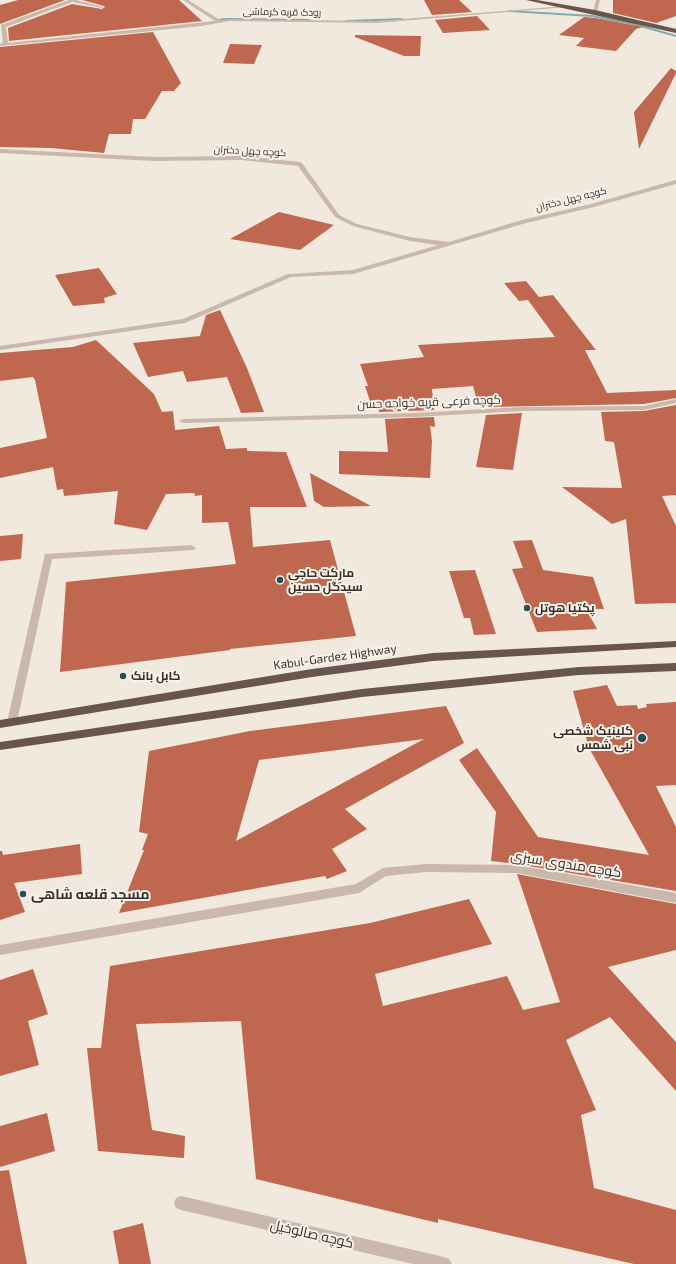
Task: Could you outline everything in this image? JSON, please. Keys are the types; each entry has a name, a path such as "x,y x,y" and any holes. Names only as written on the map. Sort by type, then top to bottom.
{"highway":[{"path":"529,0 596,12 676,31"},
{"name":"Kabul-Gardez Highway","path":"0,724 312,673 433,656 676,644"},
{"path":"0,746 362,694 579,671 676,667"}],"street":[{"path":"185,0 219,22"},
{"path":"596,12 598,0"},
{"path":"0,45 6,44 3,26 73,1 102,7"},
{"name":"رودک قریه کرماشی","path":"0,45 202,25 219,22 263,20 377,22 565,7"},
{"name":"کوچه چهل دختران","path":"0,151 154,158 242,158 300,164 337,216 355,225 410,239 448,244 524,221 592,206 676,182"},
{"path":"0,348 185,321 290,275 353,272 448,244"},
{"name":"کوچه فرعی قریه خواجه حسن","path":"183,421 414,415 523,409 644,408 676,401"},
{"path":"12,722 48,556 191,548"},
{"name":"کوچه مندوی سبزی","path":"0,950 360,888 383,872 426,868 517,868 676,898"},
{"name":"کوچه صالوخیل","path":"181,1203 444,1264"}],"building":[{"path":"18,0 65,0 0,24 0,5"},
{"path":"82,0 179,0 202,21 9,41 8,28 72,4 102,9 105,7"},
{"path":"424,0 459,0 472,12 432,15"},
{"path":"613,0 676,0 676,16 656,23 613,13"},
{"path":"477,16 490,30 443,33 435,20"},
{"path":"584,17 643,27 636,29 616,51 576,46 584,38 559,35"},
{"path":"153,32 181,83 174,91 162,91 145,119 133,119 131,134 109,134 104,153 51,148 0,147 0,47"},
{"path":"355,35 421,36 420,56 404,56 355,37"},
{"path":"230,44 262,45 254,64 223,63"},
{"path":"671,68 676,71 676,73 639,149 634,112"},
{"path":"279,212 334,225 300,250 230,239"},
{"path":"99,268 117,294 104,298 105,303 73,306 55,275"},
{"path":"526,281 539,297 553,295 596,350 585,350 607,393 676,390 676,398 644,404 487,407 488,403 478,404 473,386 432,389 434,410 379,412 379,410 373,410 365,386 368,386 360,364 424,357 418,345 555,337 528,300 519,301 504,283"},
{"path":"220,310 247,368 264,412 241,413 227,377 187,382 183,371 148,377 133,343 200,336 206,315"},
{"path":"96,340 154,394 162,412 173,411 175,430 219,426 226,449 247,448 247,451 286,452 307,507 250,507 253,547 330,540 356,636 230,649 60,672 66,582 236,564 228,522 202,523 202,495 195,496 194,493 166,494 147,530 114,524 118,491 64,496 63,489 57,490 53,467 0,478 0,448 47,438 35,380 33,377 0,381 0,353 73,347"},
{"path":"676,405 676,495 662,496 676,526 676,603 635,604 626,519 612,524 562,487 622,488 614,442 605,441 601,412 644,411"},
{"path":"522,413 513,470 476,467 486,415"},
{"path":"434,417 435,427 430,426 432,441 430,478 339,474 339,451 388,452 385,419"},
{"path":"310,473 371,506 324,507 314,501"},
{"path":"23,534 21,559 0,561 0,536"},
{"path":"532,540 543,570 593,577 604,609 586,609 597,629 537,632 512,569 523,568 513,541"},
{"path":"475,570 496,634 474,635 470,618 464,618 449,571"},
{"path":"607,685 617,706 637,705 638,709 647,707 646,704 676,702 676,785 656,786 676,827 676,891 517,864 491,861 496,812 459,760 477,748 538,837 649,855 589,748 573,691"},
{"path":"446,706 464,743 345,809 367,829 332,849 347,871 327,879 325,876 119,913 144,850 142,850 148,834 139,832 149,751 250,731","holes":["424,739 236,841 259,760"]},
{"path":"80,844 82,874 14,883 25,912 0,920 0,851 2,851 3,855"},
{"path":"517,874 676,904 676,950 608,967 676,1042 676,1091 610,1017 566,1040 596,1110 581,1115 594,1188 676,1210 676,1264 634,1264 438,1219 438,1223 256,1179 241,1021 136,1024 152,1130 185,1136 184,1158 98,1151 87,1048 101,1048 110,966 370,923 469,899 492,944 375,974 383,1006 507,976 523,1010 560,1002"},
{"path":"33,969 48,1014 28,1021 39,1065 0,1076 0,980"},
{"path":"47,1113 55,1151 0,1167 0,1126"},
{"path":"9,1170 27,1264 0,1264 0,1171"},
{"path":"143,1223 151,1264 119,1264 113,1231"}],"waterway":[{"path":"509,11 592,16 633,24 676,36"},
{"path":"212,22 223,19 309,20"},
{"path":"347,21 403,19"}],"place":[{"name":"مارکت حاجی سیدگل حسین","path":"280,580"},
{"name":"پکتیا هوتل","path":"527,608"},
{"name":"کابل بانک","path":"123,676"},
{"name":"کلینیک شخصی نبی شمس","path":"642,738"},
{"name":"مسجد قلعه شاهی","path":"23,894"}]}
